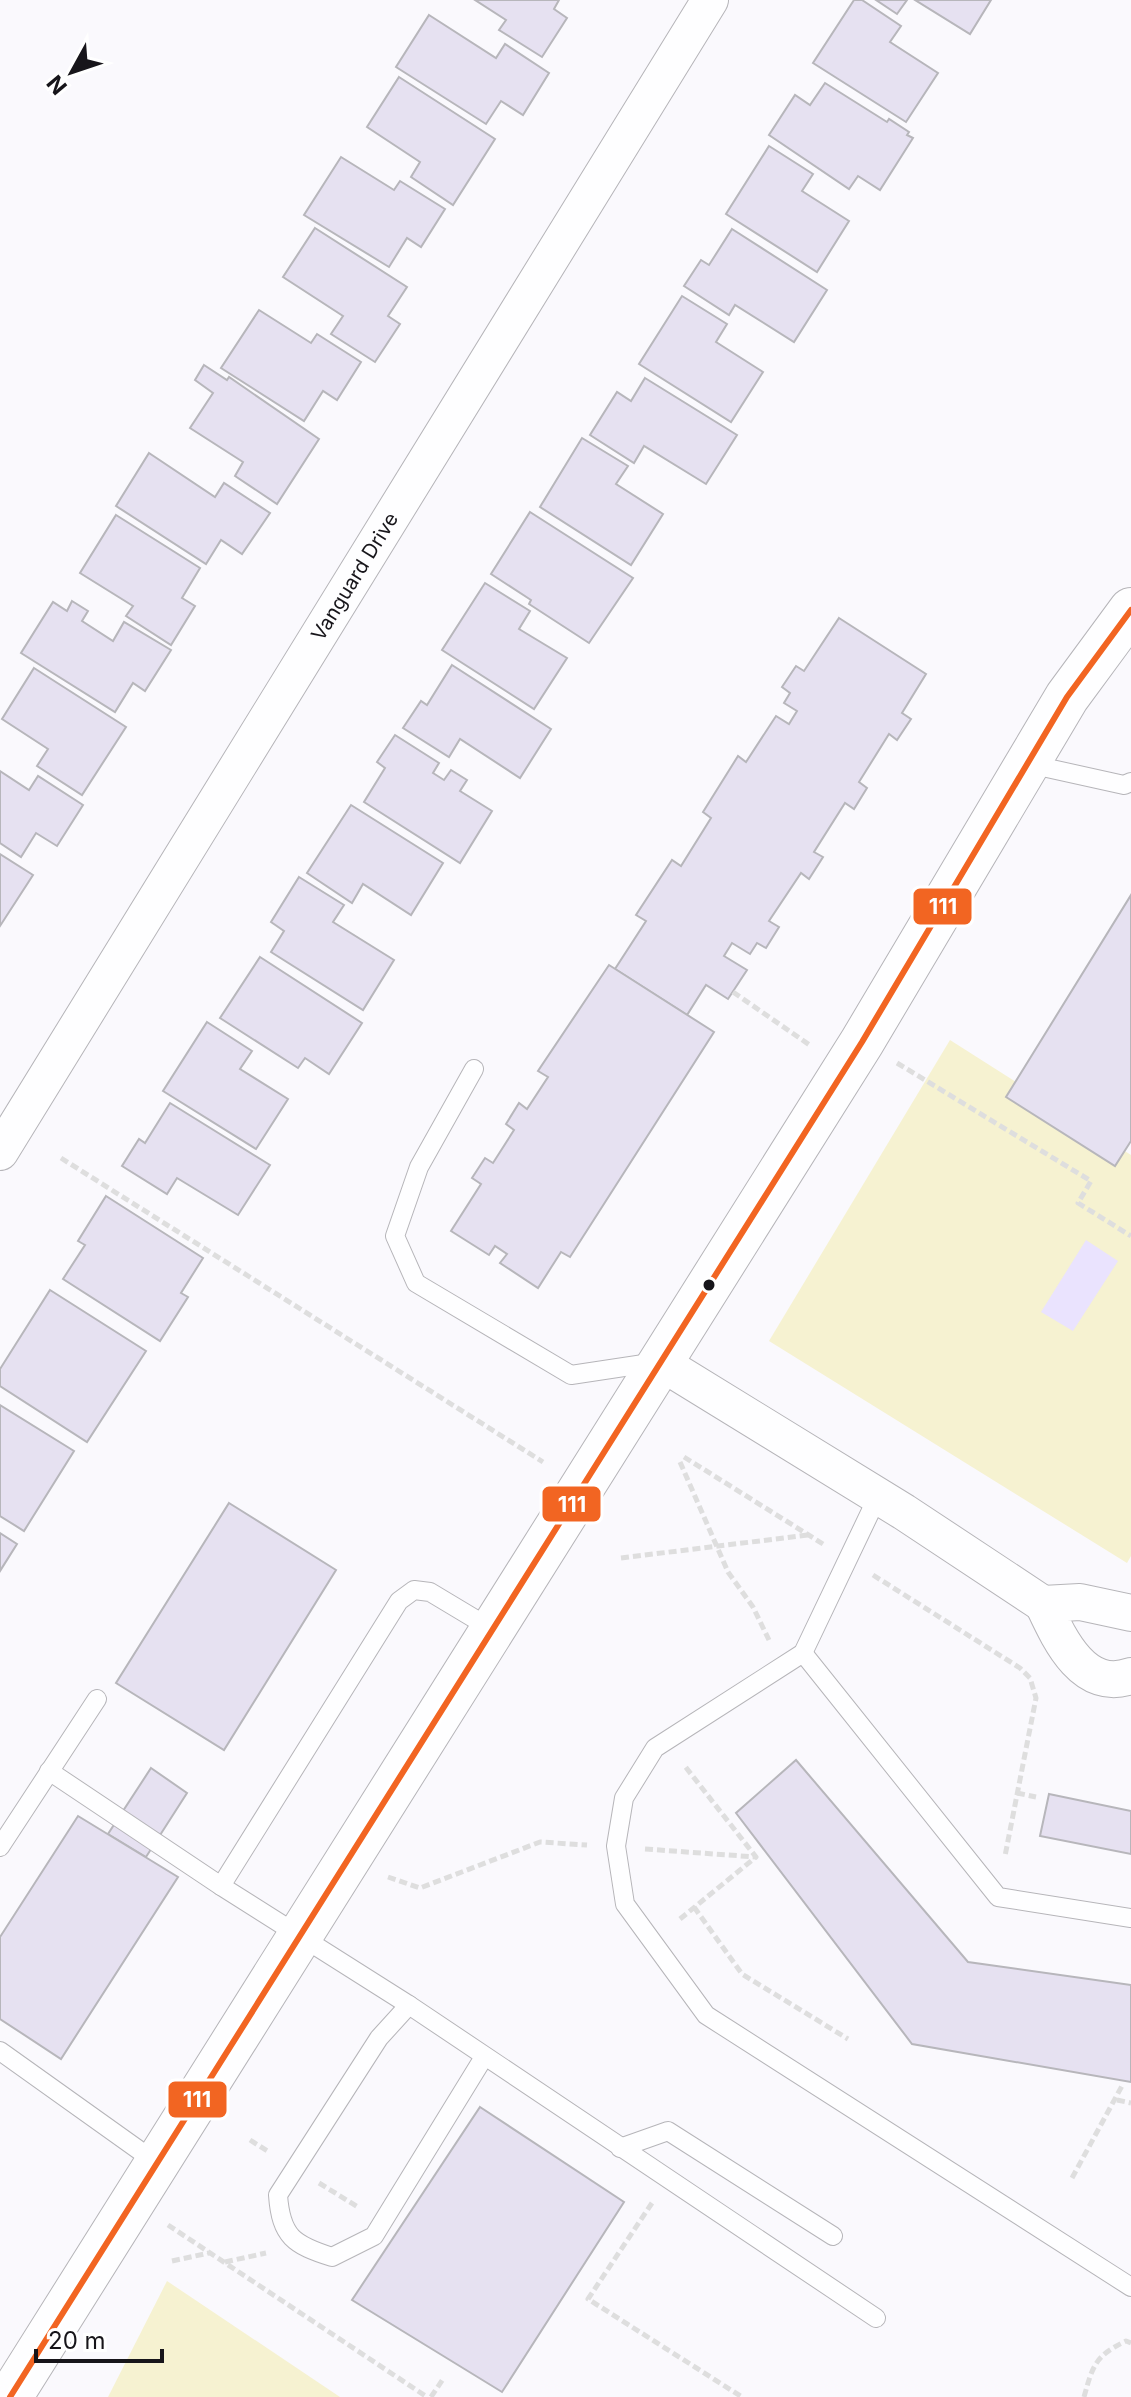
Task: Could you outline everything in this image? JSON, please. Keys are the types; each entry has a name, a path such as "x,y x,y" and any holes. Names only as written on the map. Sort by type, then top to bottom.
{"main road":[{"path":"10,2397 301,1936 490,1628 854,1055 1067,697 1131,610"}],"street":[{"name":"Vanguard Drive","path":"0,1152 710,0"},
{"path":"660,1362 878,1496 1043,1604 1072,1658 1106,1678 1117,1680 1131,1676"},
{"path":"1043,1604 1080,1602 1131,1613"}],"lane":[{"path":"1027,763 1124,785 1131,782"},
{"path":"474,1069 419,1167 395,1236 416,1283 571,1375 660,1362"},
{"path":"878,1496 803,1653 655,1748 624,1798 616,1846 625,1904 706,2015 1131,2287"},
{"path":"221,1886 399,1601 414,1590 430,1592 490,1628"},
{"path":"803,1653 998,1897 1131,1918"},
{"path":"0,1847 97,1699"},
{"path":"49,1771 221,1886 409,2005 876,2318"},
{"path":"409,2005 379,2038 278,2195 280,2219 298,2247 332,2257 374,2236 484,2057"},
{"path":"0,2051 158,2164"},
{"path":"620,2148 668,2131 833,2236"}],"path":[{"path":"733,992 1091,1181 1078,1203 1131,1235"},
{"path":"61,1158 543,1462"},
{"path":"782,1666 753,1607 728,1572 682,1459 848,1559 1020,1668 1030,1678 1036,1698 1002,1871 992,1890"},
{"path":"621,1558 809,1535"},
{"path":"665,1741 756,1857"},
{"path":"1017,1793 1036,1797"},
{"path":"345,1861 420,1888 540,1842 756,1857"},
{"path":"680,1919 756,1857"},
{"path":"694,1907 742,1974 848,2039"},
{"path":"1072,2178 1123,2084"},
{"path":"1117,2100 1131,2103"},
{"path":"668,2179 588,2299 742,2397"},
{"path":"134,2203 429,2397 443,2379"},
{"path":"224,2262 298,2247"},
{"path":"172,2261 209,2253"},
{"path":"1084,2397 1095,2361 1111,2348 1126,2341 1131,2343"}],"shaded area":[{"path":"950,1040 1131,1155 1131,1556 1127,1563 769,1341"},
{"path":"1086,1240 1118,1261 1073,1331 1041,1312"},
{"path":"167,2281 340,2397 108,2397"}],"building":[{"path":"475,0 559,0 554,9 567,18 542,57 499,30 506,20"},
{"path":"854,0 862,0 901,26 890,42 938,73 906,122 813,63"},
{"path":"876,0 907,0 897,14"},
{"path":"915,0 991,0 970,34"},
{"path":"429,15 496,58 505,44 549,73 523,115 501,101 486,124 396,67"},
{"path":"399,77 495,139 453,205 411,177 420,162 367,127"},
{"path":"825,83 887,122 889,119 913,138 880,190 858,176 849,189 769,135 795,95 810,105"},
{"path":"769,146 813,174 802,191 849,221 817,272 726,214"},
{"path":"341,157 394,190 400,181 445,209 421,247 407,238 389,267 304,215"},
{"path":"315,228 407,287 388,316 400,324 375,362 331,334 343,316 283,277"},
{"path":"732,229 827,290 794,342 735,305 729,315 684,286 701,260 709,265"},
{"path":"682,296 727,324 716,342 763,372 731,422 639,364"},
{"path":"259,310 311,343 317,334 361,362 337,400 323,391 304,421 221,368"},
{"path":"204,365 227,380 229,377 319,439 277,504 235,476 243,462 190,428 213,393 195,380"},
{"path":"645,378 737,435 706,484 644,446 634,463 590,435 617,392 631,401"},
{"path":"582,438 628,466 616,484 663,514 631,565 540,507"},
{"path":"149,453 215,497 224,483 270,513 242,554 221,540 206,564 116,506"},
{"path":"530,512 633,578 589,643 529,604 531,600 491,574"},
{"path":"116,515 200,568 182,598 195,606 171,645 126,616 133,606 80,573"},
{"path":"485,583 530,611 519,629 567,658 534,709 442,650"},
{"path":"72,601 88,611 82,621 113,641 124,622 171,650 145,691 133,683 115,712 21,653 53,602 67,611"},
{"path":"839,618 926,674 902,713 911,719 897,740 889,734 859,782 867,788 854,809 845,803 814,852 823,857 809,879 801,873 769,921 779,927 766,948 757,943 750,954 732,943 724,956 747,970 728,999 706,985 687,1015 615,969 646,921 636,915 672,860 681,866 711,818 703,812 738,756 746,762 776,716 789,724 797,711 784,703 790,693 782,687 796,666 804,671"},
{"path":"452,665 551,729 520,778 460,739 449,757 403,728 421,701 427,705"},
{"path":"34,668 126,727 82,795 37,766 48,749 2,719"},
{"path":"395,735 439,763 433,773 444,780 451,770 467,780 460,791 492,811 460,863 364,802 385,768 377,762"},
{"path":"0,771 29,790 38,776 83,805 57,846 36,833 21,857 0,843"},
{"path":"351,805 443,863 411,915 363,884 352,903 307,873"},
{"path":"0,854 33,875 0,926"},
{"path":"299,877 344,905 333,922 394,960 363,1010 271,952 284,931 271,922"},
{"path":"1131,895 1131,1141 1115,1166 1006,1097"},
{"path":"260,957 362,1023 329,1074 305,1058 298,1068 220,1018"},
{"path":"609,965 714,1032 570,1257 561,1252 538,1288 500,1263 507,1254 495,1246 489,1255 451,1231 481,1184 472,1178 485,1158 493,1163 514,1130 506,1124 519,1103 527,1109 548,1077 538,1071"},
{"path":"207,1022 252,1051 240,1069 288,1099 256,1149 163,1091"},
{"path":"170,1103 270,1165 238,1215 177,1178 167,1194 122,1166 139,1139 145,1143"},
{"path":"106,1196 203,1258 181,1293 188,1297 160,1341 63,1279 85,1245 78,1241"},
{"path":"50,1290 146,1351 87,1442 0,1386 0,1369"},
{"path":"0,1405 74,1451 24,1531 0,1516"},
{"path":"229,1503 336,1570 224,1750 116,1683"},
{"path":"0,1533 17,1544 0,1571"},
{"path":"796,1760 968,1962 1131,1985 1131,2082 912,2044 736,1813"},
{"path":"151,1768 187,1793 146,1857 108,1834"},
{"path":"1049,1794 1131,1811 1131,1854 1040,1836"},
{"path":"78,1816 178,1877 61,2059 0,2019 0,1937"},
{"path":"480,2107 624,2202 502,2392 352,2300"}],"transit line":[{"name":"111","path":"10,2397 862,1042 1067,697 1131,610"}]}
